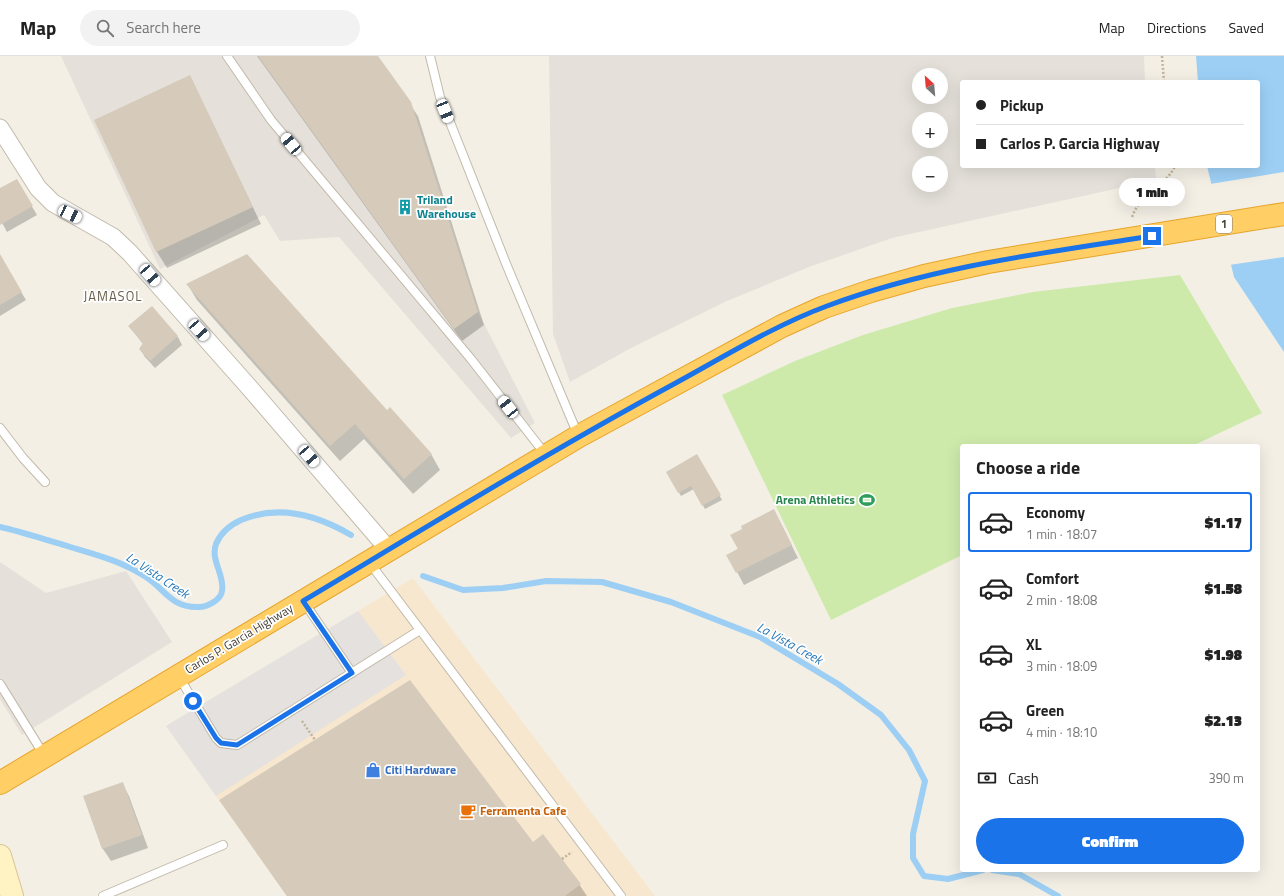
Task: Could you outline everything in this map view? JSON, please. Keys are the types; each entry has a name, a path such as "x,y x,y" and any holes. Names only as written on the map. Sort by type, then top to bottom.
{"highway":[{"name":"Carlos P. Garcia Highway","path":"0,783 579,436 782,326 831,305 871,291 924,276 988,262 1284,214"}],"street":[{"path":"0,128 38,188 53,203 113,237 130,253 248,386 389,550"},
{"path":"0,856 12,896"}],"lane":[{"path":"227,56 271,120 471,358 546,456"},
{"path":"430,56 440,97 507,266 579,436"},
{"path":"0,428 23,458 45,482"},
{"path":"369,562 620,896"},
{"path":"303,601 352,673"},
{"path":"178,676 216,738 221,743 237,745 420,630"},
{"path":"0,684 45,756"},
{"path":"103,896 223,845"}],"path":[{"path":"1162,56 1164,80"},
{"path":"1130,239 1130,222 1136,208 1144,197 1168,176 1174,168"},
{"path":"294,709 315,740"}],"shaded area":[{"path":"61,56 378,56 411,102 478,312 535,423 511,438 339,237 280,241 264,215 160,269"},
{"path":"549,56 1144,56 1145,80 960,80 960,168 1155,168 1156,180 892,238 809,267 727,301 631,348 570,382 553,334"},
{"path":"0,562 46,593 126,571 172,642 22,735 0,699"},
{"path":"413,578 655,896 287,896 166,726"},
{"path":"358,611 406,675 216,796 166,726"}],"green space":[{"name":"Arena Athletics","path":"1180,275 1262,413 1196,444 960,444 960,556 831,620 722,395 795,361 863,335 952,308 1033,292"}],"water":[{"path":"1196,56 1284,56 1284,352 1234,277 1207,168 1260,168 1260,80 1198,80"}],"pier":[{"path":"1284,172 1284,257 1229,265 1210,184"}],"building":[{"name":"Triland Warehouse","path":"258,56 378,56 411,102 478,312 454,329"},
{"path":"190,75 253,207 156,252 94,120"},
{"path":"17,179 33,206 0,225 0,188"},
{"path":"0,254 22,292 0,305"},
{"path":"247,254 387,410 390,407 432,454 404,479 355,424 330,446 186,284"},
{"path":"152,306 178,336 150,361 139,349 143,343 128,326"},
{"path":"697,454 721,495 702,506 691,486 678,493 666,472"},
{"path":"774,509 792,545 736,573 726,555 738,549 730,535 742,529 741,526"},
{"name":"Citi Hardware","path":"410,680 533,842 543,834 581,884 565,896 287,896 219,800"},
{"path":"123,782 142,835 102,849 83,796"}],"waterway":[{"name":"La Vista Creek","path":"0,527 64,545 126,566 146,577 175,601 190,607 206,606 216,600 221,594 222,585 215,556 216,544 226,529 241,520 255,515 284,512 311,517 351,535"},
{"name":"La Vista Creek","path":"423,576 463,590 503,588 546,581 602,582 671,602 760,637 838,684 881,715 909,750 925,781 913,834 913,858 924,876 948,879 975,872"},
{"name":"La Vista Creek","path":"1006,872 1019,874 1058,896"}],"place":[{"name":"Triland Warehouse","path":"405,207"},
{"name":"Arena Athletics","path":"867,500"},
{"name":"Citi Hardware","path":"373,770"},
{"name":"Ferramenta Cafe","path":"468,811"}],"district":[{"name":"JAMASOL","path":"113,296"}],"route":[{"path":"193,701 216,738 221,743 237,745 352,673 303,601 579,436 782,326 824,307 871,291 924,276 988,262 1152,236"}]}
